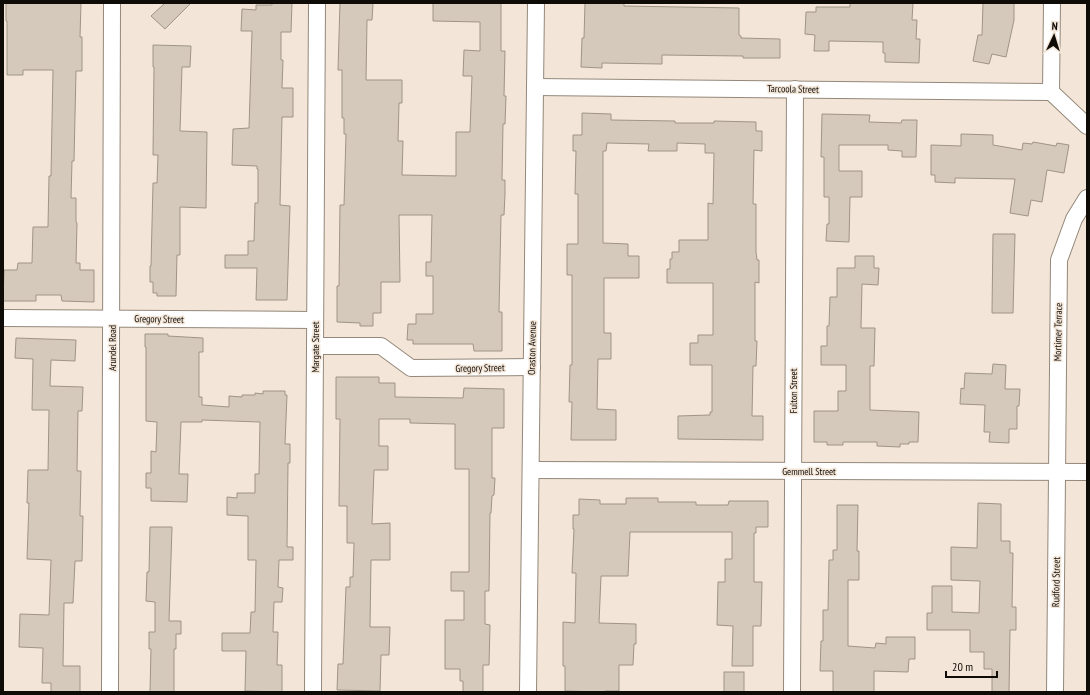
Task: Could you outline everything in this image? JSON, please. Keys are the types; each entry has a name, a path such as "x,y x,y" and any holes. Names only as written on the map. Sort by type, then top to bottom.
{"street":[{"name":"Arundel Road","path":"110,692 112,3"},
{"name":"Margate Street","path":"313,692 317,3"},
{"name":"Oraston Avenue","path":"528,692 536,3"},
{"path":"1052,3 1051,92 1087,126"},
{"name":"Tarcoola Street","path":"535,87 1051,92"},
{"name":"Fulton Street","path":"792,692 795,90"},
{"name":"Mortimer Terrace","path":"1057,472 1059,260 1074,219 1087,198"},
{"name":"Gregory Street","path":"3,318 315,320"},
{"name":"Gregory Street","path":"315,346 381,346 411,368 532,367"},
{"name":"Gemmell Street","path":"531,470 1087,472"},
{"name":"Rudford Street","path":"1055,692 1057,472"}],"building":[{"path":"6,3 81,3 80,37 82,37 82,71 76,71 74,161 72,161 71,198 76,198 76,263 80,263 80,270 94,270 94,302 62,301 61,295 36,295 36,301 3,301 4,270 17,270 18,263 32,263 33,227 48,227 49,176 51,176 53,70 23,70 23,75 7,75"},
{"path":"165,3 191,3 165,29 151,16"},
{"path":"272,3 292,3 291,32 281,32 281,60 283,60 282,88 293,88 293,117 282,117 280,205 290,206 287,300 256,300 257,268 225,268 225,255 248,255 248,241 254,241 255,203 258,203 257,166 232,165 233,129 249,128 252,31 241,31 242,9 256,10 256,5 272,5"},
{"path":"340,3 373,3 372,20 367,20 366,80 402,80 402,103 399,103 398,141 403,141 402,175 456,176 456,132 470,132 472,76 463,76 464,50 480,51 480,22 433,21 433,3 501,3 501,51 505,51 504,96 506,96 505,124 503,124 502,180 505,180 505,194 504,215 501,215 499,312 502,312 502,351 474,351 473,344 413,344 413,340 407,340 408,324 416,324 416,314 433,314 433,276 426,276 426,262 431,262 432,215 399,215 400,282 381,282 381,313 373,313 373,326 360,326 360,323 337,322 340,205 344,205 346,134 344,134 344,118 342,118 342,70 338,70"},
{"path":"585,3 624,3 624,6 739,8 739,35 741,38 780,39 780,58 662,55 662,64 602,63 602,68 581,67"},
{"path":"850,3 913,3 912,20 917,20 916,39 920,39 919,63 885,62 883,42 829,41 829,51 814,51 815,35 805,34 806,12 816,12 816,7 850,7"},
{"path":"983,3 1014,3 1014,20 1006,57 992,54 989,64 973,61 978,35 982,35"},
{"path":"153,45 191,46 190,67 182,67 180,131 207,132 206,208 180,207 180,255 177,255 176,296 157,296 157,293 153,293 153,282 150,282 153,183 157,183 158,155 153,155"},
{"path":"582,113 611,114 611,120 675,121 675,123 714,123 714,121 756,122 756,131 762,131 762,151 754,150 753,204 756,204 756,252 757,260 759,260 759,283 755,282 755,341 757,341 756,366 753,366 752,416 763,416 763,440 678,439 678,416 710,415 710,412 712,412 712,365 690,365 690,343 698,343 698,335 713,335 713,283 667,283 667,269 670,269 672,252 679,252 679,240 708,240 708,203 713,204 714,153 705,153 705,144 677,143 677,151 648,151 649,144 607,143 606,151 603,151 603,243 628,244 628,256 639,256 639,278 604,278 604,333 611,333 611,359 598,359 597,409 616,410 616,440 571,440 572,402 569,402 570,365 572,365 572,275 567,275 567,244 578,244 578,194 575,194 576,151 573,151 573,135 582,135"},
{"path":"822,114 870,115 869,122 901,123 902,120 917,120 916,157 902,157 902,151 888,150 888,145 839,145 839,171 862,171 862,197 850,197 849,242 826,241 827,224 829,224 829,197 824,197 824,157 821,157"},
{"path":"961,134 993,135 993,145 1022,150 1023,143 1032,144 1033,142 1056,146 1057,143 1069,145 1064,173 1047,170 1042,202 1031,200 1028,216 1010,213 1015,179 955,178 955,183 935,182 935,175 931,175 931,145 961,146"},
{"path":"993,234 1015,234 1013,313 992,313"},
{"path":"855,256 874,256 874,268 879,268 878,285 862,284 861,328 875,328 874,366 870,366 870,410 919,412 918,442 900,444 900,447 877,446 877,442 843,442 843,445 827,445 827,442 814,442 814,411 838,411 838,391 846,391 846,365 821,365 821,346 827,346 827,326 829,326 830,297 837,297 837,268 855,268"},
{"path":"145,334 168,334 168,336 203,338 203,352 199,352 199,397 202,397 202,405 229,407 229,396 242,397 242,395 255,395 255,393 263,394 263,391 285,391 285,395 287,395 285,444 290,444 290,463 288,463 287,547 293,547 293,560 279,560 278,587 283,588 282,602 274,602 273,632 278,632 277,665 282,665 282,692 245,691 246,651 222,651 222,633 250,633 251,612 255,612 256,560 248,560 248,516 227,515 227,497 237,498 237,493 255,493 255,474 259,474 260,422 202,420 202,422 181,422 179,474 188,474 187,502 151,501 151,488 146,488 146,473 151,473 151,451 156,452 157,422 146,421"},
{"path":"16,338 76,340 75,361 51,360 50,386 83,387 82,411 78,411 77,471 81,471 80,516 83,516 82,561 75,561 73,603 64,603 63,666 80,666 80,692 51,692 51,683 42,683 43,648 19,647 20,614 49,615 51,560 27,559 29,503 27,503 28,470 48,470 49,410 32,410 33,359 15,358"},
{"path":"993,364 1006,365 1005,389 1020,389 1019,406 1017,406 1017,429 1009,429 1009,443 989,442 990,432 984,432 985,405 960,404 961,388 964,389 965,373 992,374"},
{"path":"336,377 379,377 379,383 395,383 395,397 463,398 464,388 504,389 504,428 492,428 492,478 495,478 494,495 492,496 490,513 489,591 485,591 485,624 490,625 489,665 483,665 483,692 463,692 463,681 460,681 460,669 445,669 445,620 464,620 464,591 451,591 451,572 469,572 469,469 455,469 455,424 410,423 410,419 379,419 379,446 388,446 388,470 374,470 372,524 390,523 390,560 371,560 370,627 390,627 389,655 381,655 380,691 337,690 338,664 343,664 346,587 350,587 350,577 353,577 354,543 347,543 347,506 339,506 340,419 336,419"},
{"path":"626,498 658,498 658,502 696,502 696,505 728,505 729,501 768,501 768,527 756,527 756,533 754,533 754,582 762,582 761,626 753,626 753,666 732,666 733,626 717,625 718,582 725,582 725,559 732,559 732,532 630,532 628,576 601,576 599,623 636,624 636,644 634,644 633,665 619,665 619,691 565,691 565,666 563,666 563,622 575,623 576,573 572,573 574,529 573,515 579,515 579,499 600,500 600,504 626,504"},
{"path":"978,503 1001,504 1001,541 1010,541 1010,553 1013,553 1012,607 1016,607 1016,630 1010,630 1009,692 992,692 992,669 984,669 984,652 970,652 970,630 927,630 927,613 932,613 932,586 952,586 952,612 979,613 980,581 951,580 951,547 977,548"},
{"path":"837,505 858,505 857,551 859,551 859,580 848,580 848,646 875,648 876,643 886,644 886,637 915,637 915,659 909,659 908,672 874,671 874,692 833,692 833,671 820,671 821,641 823,641 823,610 828,610 829,560 833,560 833,550 837,550"},
{"path":"150,527 172,527 169,621 181,621 181,634 176,634 176,649 174,649 174,692 150,692 151,649 149,649 149,632 155,632 155,602 146,601 147,572 149,572"},
{"path":"724,672 744,672 744,692 724,692"}]}
